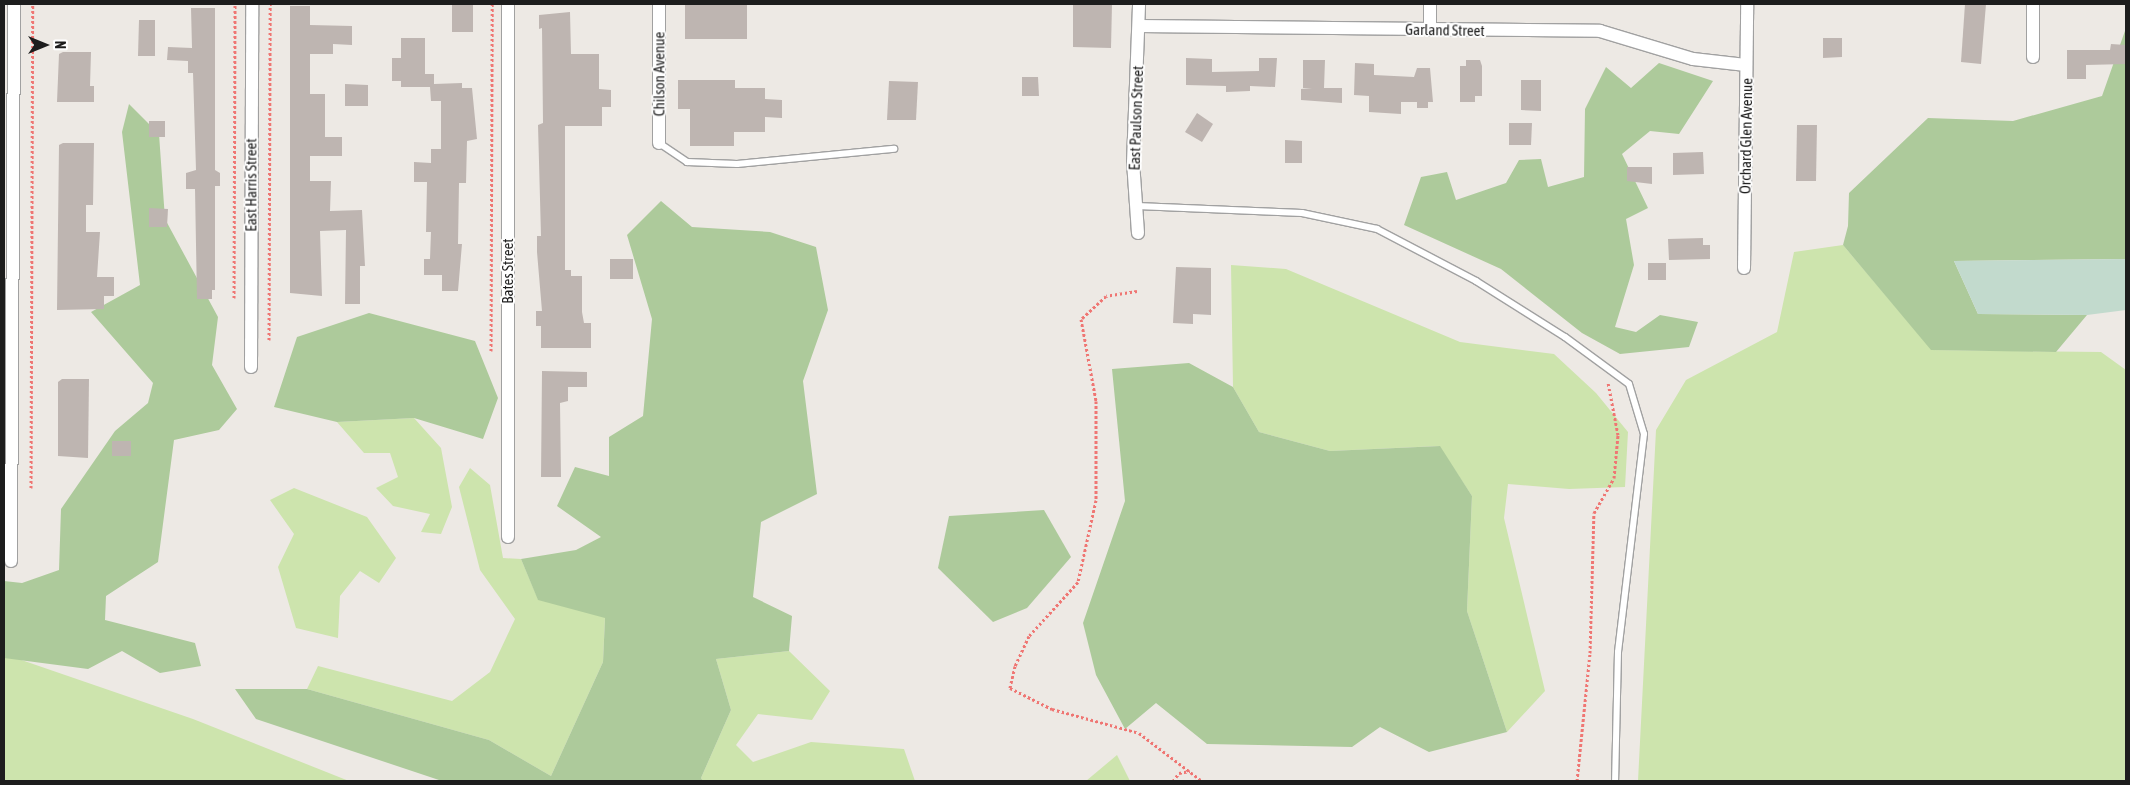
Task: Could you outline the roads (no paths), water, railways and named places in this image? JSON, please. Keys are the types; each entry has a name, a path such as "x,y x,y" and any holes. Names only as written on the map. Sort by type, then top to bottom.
{"street":[{"path":"11,561 8,268 14,4"},
{"name":"East Harris Street","path":"251,367 252,4"},
{"name":"Bates Street","path":"508,4 508,537"},
{"name":"Chilson Avenue","path":"659,4 660,143"},
{"name":"East Paulson Street","path":"1138,233 1133,162 1139,4"},
{"path":"1430,4 1430,30"},
{"name":"Orchard Glen Avenue","path":"1744,268 1747,4"},
{"path":"2033,4 2033,57"},
{"name":"Garland Street","path":"1139,26 1600,31 1693,59 1746,65"}],"lane":[{"path":"660,143 688,162 737,164 894,150"},
{"path":"1136,206 1302,214 1377,228 1476,281 1565,337 1629,384 1644,434 1618,652 1615,781"}]}
